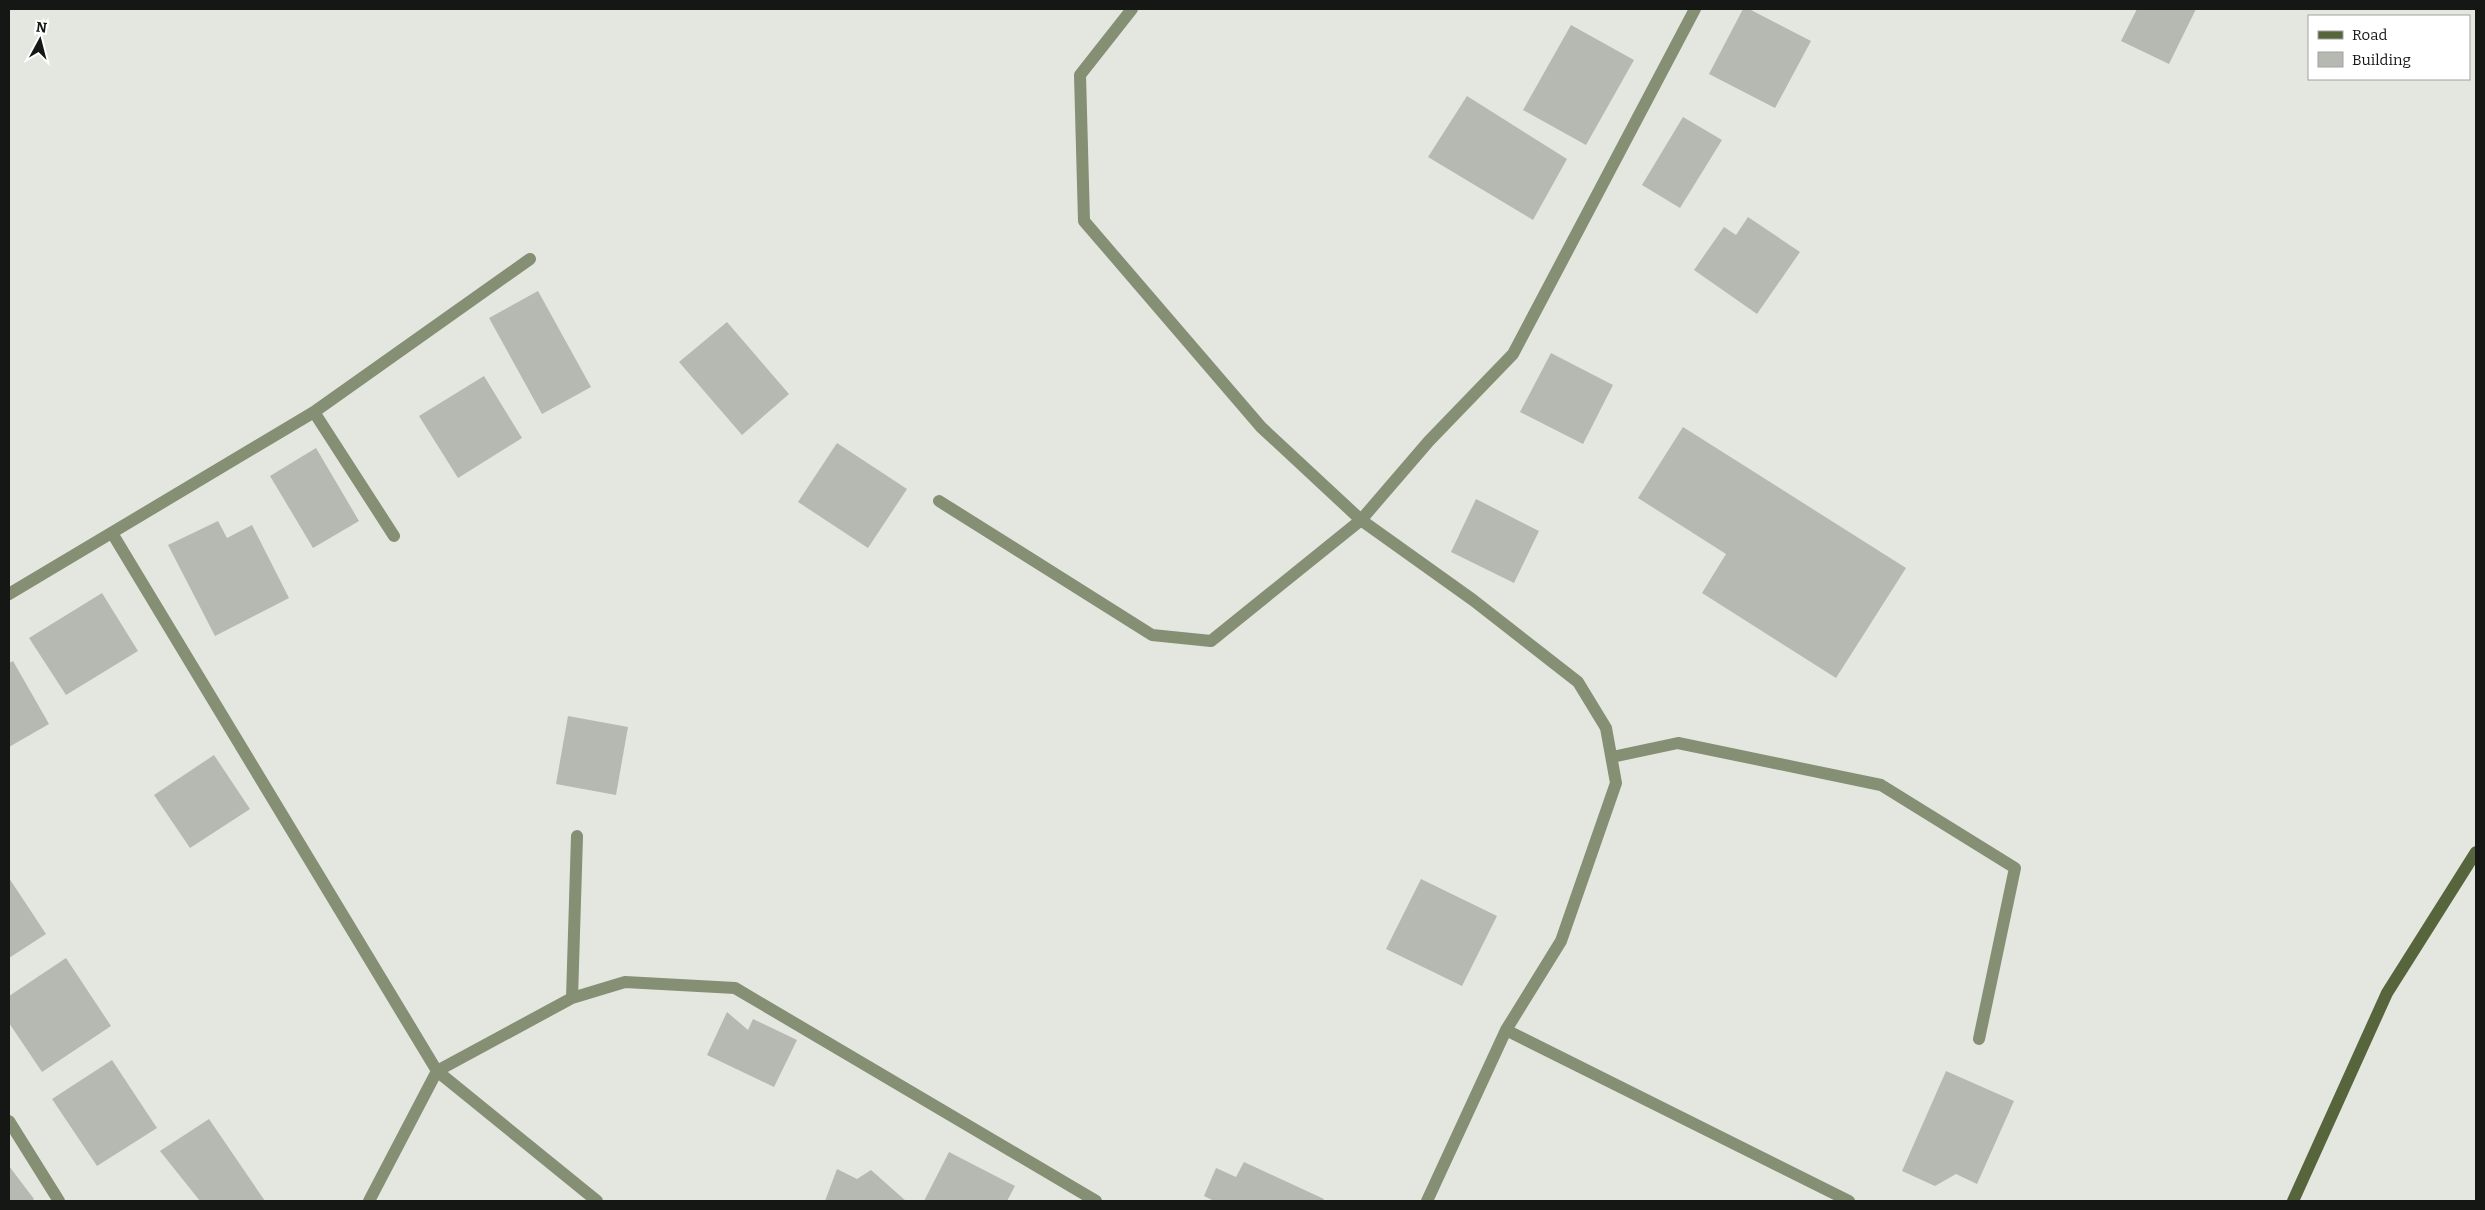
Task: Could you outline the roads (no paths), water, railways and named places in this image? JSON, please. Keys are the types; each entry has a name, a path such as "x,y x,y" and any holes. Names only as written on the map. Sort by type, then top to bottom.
{"street":[{"path":"939,500 1152,635 1210,641 1361,520 1429,441 1513,354 1695,9"},
{"path":"1127,11 1080,75 1084,221 1261,427 1361,520 1473,600 1578,682 1606,728 1616,783 1561,941 1506,1030 1427,1201"},
{"path":"9,594 314,412 530,259"},
{"path":"314,412 394,536"},
{"path":"112,533 437,1071 597,1201"},
{"path":"1612,758 1678,743 1880,785 2015,868 1979,1039"},
{"path":"572,998 577,836"},
{"path":"2293,1201 2388,993 2476,852"},
{"path":"369,1201 437,1071 572,998 624,982 735,988 1096,1201"},
{"path":"1506,1030 1849,1201"},
{"path":"9,1121 59,1201"}]}
